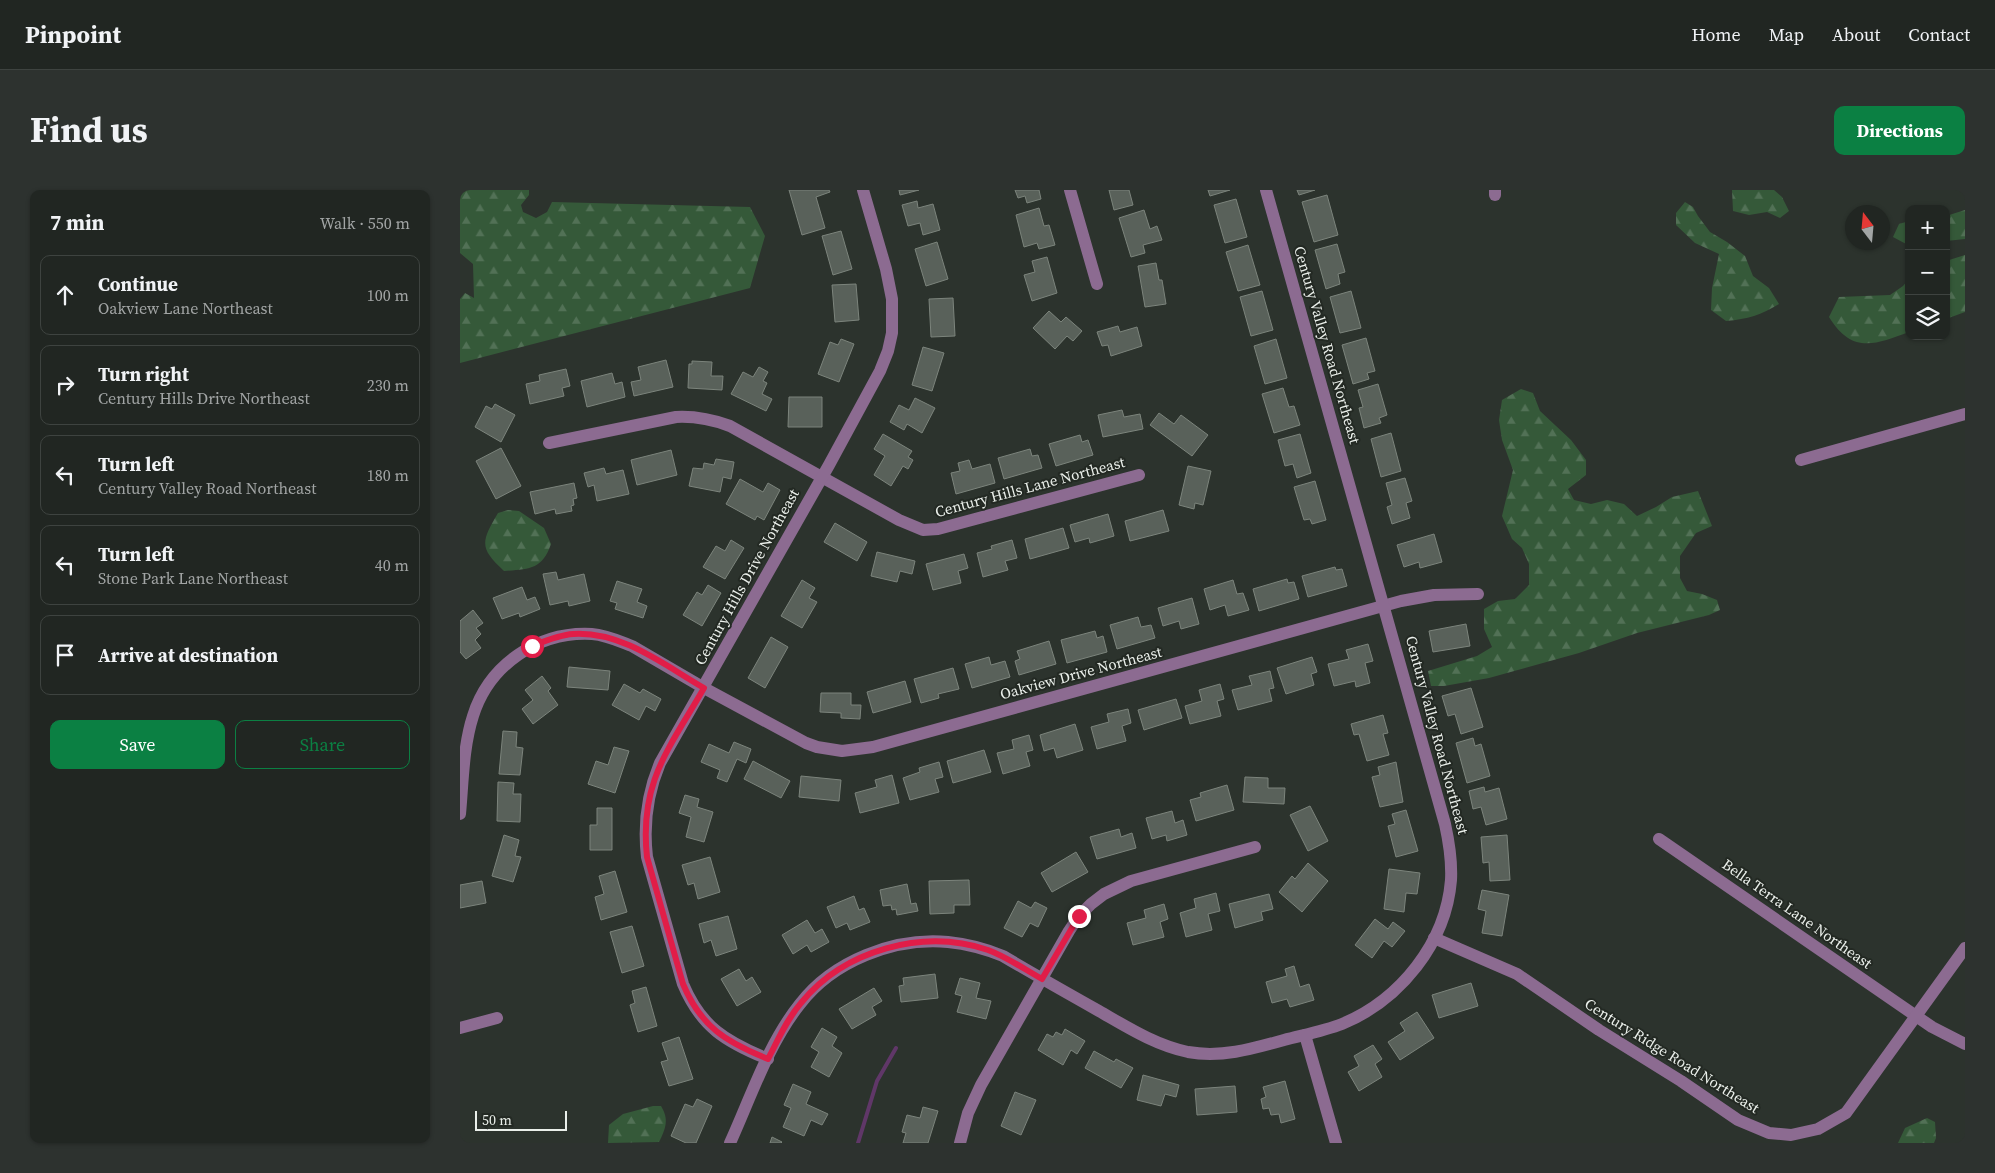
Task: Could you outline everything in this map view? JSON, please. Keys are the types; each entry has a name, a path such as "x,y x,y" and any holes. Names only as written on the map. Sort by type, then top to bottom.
{"street":[{"name":"Century Hills Drive Northeast","path":"768,1059 737,1046 709,1026 694,1006 683,984 647,857 644,835 645,815 660,762 704,688 880,372 892,333 892,299 863,190"},
{"path":"1070,190 1097,284"},
{"name":"Century Valley Road Northeast","path":"730,1143 768,1059 787,1022 800,1004 830,974 849,963 887,948 927,942 969,945 1003,956 1145,1037 1187,1052 1222,1054 1245,1051 1342,1024 1378,1004 1409,976 1421,962 1434,938 1447,901 1451,881 1449,843 1385,606 1266,190"},
{"path":"1801,460 1965,414"},
{"name":"Century Hills Lane Northeast","path":"549,444 676,417 693,416 710,419 730,426 899,520 923,530 938,529 1139,475"},
{"name":"Oakview Drive Northeast","path":"460,814 468,734 476,707 489,683 500,669 514,657 532,646 572,634 594,634 632,646 704,688 812,745 830,750 857,750 1385,606 1434,595 1478,594"},
{"name":"Bella Terra Lane Northeast","path":"1659,839 1932,1027 1965,1044"},
{"path":"960,1143 968,1112 981,1085 1079,916 1104,894 1131,881 1255,847"},
{"name":"Century Ridge Road Northeast","path":"1434,938 1517,974 1599,1030 1738,1120 1769,1133 1792,1135 1818,1129 1846,1113 1965,948"},
{"path":"460,1028 497,1018"},
{"path":"1305,1035 1336,1143"}],"green space":[{"path":"460,190 529,190 529,195 521,205 523,212 536,218 547,212 552,202 750,207 765,236 750,288 460,363 460,299 465,293 474,298 473,264 460,253"},
{"path":"1732,190 1774,190 1782,197 1789,211 1780,218 1767,212 1749,215 1733,211"},
{"path":"1685,202 1693,207 1710,232 1745,256 1753,276 1769,288 1779,304 1754,316 1726,321 1711,310 1712,288 1719,254 1695,243 1676,225 1676,213"},
{"path":"1965,210 1965,239 1950,241 1950,215"},
{"path":"1905,222 1905,243 1893,237 1899,224"},
{"path":"1965,255 1965,312 1950,318 1950,295 1950,260"},
{"path":"1905,284 1905,333 1874,343 1855,341 1846,337 1829,317 1839,297 1890,295"},
{"path":"1521,389 1533,393 1540,411 1571,440 1586,460 1586,475 1568,489 1574,500 1591,504 1607,500 1624,504 1637,516 1672,497 1698,491 1712,526 1696,533 1680,556 1680,578 1687,591 1717,600 1720,610 1709,615 1637,633 1579,653 1489,678 1444,686 1431,686 1428,671 1477,656 1492,647 1484,629 1484,609 1498,601 1515,599 1529,585 1529,564 1522,548 1512,539 1502,516 1513,470 1502,440 1499,420 1502,400"},
{"path":"508,510 519,511 544,528 551,544 543,559 534,567 504,571 487,550 486,538 492,523 498,513"},
{"path":"653,1106 661,1106 666,1119 665,1128 659,1142 608,1143 609,1125 623,1114"},
{"path":"1927,1118 1935,1122 1936,1138 1934,1143 1898,1143 1905,1128"}],"building":[{"path":"789,190 829,190 830,192 816,197 825,228 802,235"},
{"path":"899,190 919,190 900,195"},
{"path":"1015,190 1039,190 1041,199 1027,203 1025,196 1018,198"},
{"path":"1109,190 1129,190 1133,205 1114,210"},
{"path":"1208,190 1230,190 1210,196"},
{"path":"1297,190 1315,190 1299,195"},
{"path":"1327,195 1338,235 1314,242 1302,202"},
{"path":"1236,199 1247,237 1225,243 1214,205"},
{"path":"917,201 918,208 933,204 940,230 923,235 920,223 908,226 902,205"},
{"path":"1039,208 1044,226 1049,225 1055,245 1039,249 1037,243 1024,247 1016,215"},
{"path":"1144,210 1150,229 1157,226 1162,240 1143,245 1145,253 1131,257 1119,218"},
{"path":"841,231 852,269 833,275 822,236"},
{"path":"937,242 948,279 926,286 915,249"},
{"path":"1337,244 1345,272 1338,274 1340,284 1326,289 1315,250"},
{"path":"1248,245 1260,285 1238,291 1226,252"},
{"path":"1047,257 1057,293 1032,301 1024,275 1035,272 1032,261"},
{"path":"1156,263 1159,280 1162,280 1166,304 1145,307 1138,266"},
{"path":"856,284 859,320 835,322 832,285"},
{"path":"1262,291 1273,330 1251,336 1240,297"},
{"path":"1351,291 1361,328 1340,333 1330,297"},
{"path":"953,298 955,336 931,337 929,299"},
{"path":"1049,311 1061,322 1066,317 1082,331 1073,341 1067,336 1055,349 1033,328"},
{"path":"1118,326 1120,332 1137,327 1142,346 1111,356 1108,345 1102,346 1097,332"},
{"path":"1366,338 1375,371 1367,373 1369,379 1353,384 1342,345"},
{"path":"841,339 854,344 839,382 818,374 830,342 838,345"},
{"path":"1276,339 1287,378 1265,384 1254,346"},
{"path":"923,347 944,353 932,391 912,385"},
{"path":"666,360 673,387 634,396 631,382 641,380 638,367"},
{"path":"692,361 712,362 711,376 723,376 722,390 688,388 689,364 692,364"},
{"path":"759,367 768,372 763,381 767,383 762,394 772,399 766,411 731,394 743,372 753,377"},
{"path":"566,369 570,386 562,388 564,396 530,404 526,384 540,381 539,375"},
{"path":"612,373 615,384 622,382 625,397 587,407 581,381"},
{"path":"1378,384 1387,415 1379,418 1381,423 1364,428 1359,408 1363,407 1358,390"},
{"path":"1283,388 1289,407 1294,406 1300,425 1274,433 1262,394"},
{"path":"789,397 822,397 822,427 788,427"},
{"path":"915,398 935,408 922,433 907,424 904,430 890,422 899,405 909,410"},
{"path":"495,404 515,415 501,442 475,427 486,406 492,409"},
{"path":"1122,410 1124,417 1140,414 1143,429 1103,437 1098,415"},
{"path":"1159,413 1174,424 1181,415 1208,435 1192,456 1150,425"},
{"path":"1391,433 1401,471 1381,477 1371,439"},
{"path":"883,434 912,451 908,457 913,460 908,469 903,466 891,486 874,475 885,456 874,449"},
{"path":"1300,434 1311,473 1297,478 1293,464 1285,466 1278,440"},
{"path":"1080,435 1082,442 1088,440 1093,455 1056,466 1049,444"},
{"path":"501,448 521,486 496,499 476,461"},
{"path":"1030,449 1032,456 1038,455 1042,468 1004,479 998,458"},
{"path":"671,450 677,475 637,485 631,460"},
{"path":"716,459 734,462 731,479 723,477 720,492 689,486 693,468 703,469 704,463 714,465"},
{"path":"969,460 972,469 990,464 995,483 956,494 951,473 960,471 958,463"},
{"path":"1188,466 1211,471 1203,505 1195,503 1194,509 1179,505"},
{"path":"604,468 606,474 623,470 629,494 597,501 594,485 588,487 584,473"},
{"path":"1405,478 1412,501 1406,503 1410,518 1392,524 1387,507 1392,505 1386,483"},
{"path":"740,479 763,492 768,483 780,490 764,520 757,516 755,520 726,504"},
{"path":"1315,481 1326,520 1312,524 1310,519 1304,520 1294,487"},
{"path":"574,483 577,498 573,499 572,511 556,514 555,509 535,514 530,492"},
{"path":"1163,510 1169,531 1130,541 1125,521"},
{"path":"1108,514 1114,536 1090,543 1089,538 1075,542 1070,525"},
{"path":"835,523 867,542 857,561 824,542"},
{"path":"1063,528 1069,548 1030,559 1025,539"},
{"path":"1434,534 1442,562 1420,568 1419,562 1404,567 1397,545"},
{"path":"731,540 744,548 725,579 703,567 716,546 725,551"},
{"path":"1012,540 1017,558 1005,561 1008,570 983,577 977,553 992,549 991,546"},
{"path":"877,552 915,561 912,574 900,571 897,582 871,576"},
{"path":"964,554 968,568 958,571 961,583 933,590 926,564"},
{"path":"1335,567 1336,570 1342,569 1347,586 1308,597 1302,576"},
{"path":"556,572 558,580 584,574 590,601 569,606 568,601 550,605 543,574"},
{"path":"1287,579 1288,583 1294,582 1299,599 1259,611 1253,589"},
{"path":"802,580 815,588 809,598 817,602 802,628 781,616"},
{"path":"1233,580 1237,594 1243,593 1249,610 1228,616 1225,605 1210,610 1204,589"},
{"path":"617,581 642,589 637,602 647,606 643,618 615,609 617,603 610,601"},
{"path":"708,585 721,593 702,626 683,615 697,592 702,595"},
{"path":"522,587 527,600 535,597 540,609 520,617 519,613 502,619 493,598"},
{"path":"1192,598 1199,624 1181,629 1179,621 1163,626 1158,608"},
{"path":"473,610 483,623 476,628 481,634 475,640 481,648 466,659 460,652 460,621"},
{"path":"1138,617 1141,627 1151,625 1155,638 1117,649 1110,625"},
{"path":"1466,624 1470,646 1433,652 1429,631"},
{"path":"1095,631 1097,638 1103,636 1107,652 1067,663 1061,640"},
{"path":"771,637 788,647 765,688 748,678"},
{"path":"1049,641 1056,664 1019,675 1015,661 1020,659 1017,651"},
{"path":"1368,644 1373,661 1365,663 1370,683 1356,687 1355,681 1334,686 1328,664 1349,659 1346,650"},
{"path":"989,657 991,665 1005,661 1010,677 972,688 965,664"},
{"path":"1312,657 1317,672 1311,674 1314,685 1286,694 1277,668"},
{"path":"569,667 610,671 608,690 567,687"},
{"path":"953,668 959,689 938,694 939,698 921,703 914,679"},
{"path":"1270,671 1274,688 1269,689 1272,701 1238,710 1232,690 1252,685 1249,676"},
{"path":"542,676 551,688 548,691 558,705 533,724 522,709 533,700 525,690"},
{"path":"905,681 911,702 873,713 867,692"},
{"path":"624,684 640,693 643,689 661,699 655,711 646,706 639,720 612,705"},
{"path":"1220,684 1224,699 1217,701 1221,716 1190,724 1185,706 1202,701 1199,690"},
{"path":"1471,688 1483,727 1461,734 1455,714 1448,716 1442,696"},
{"path":"821,693 851,693 851,705 861,705 860,719 841,718 841,713 820,712"},
{"path":"1176,699 1182,718 1144,730 1138,710"},
{"path":"1128,709 1131,723 1122,726 1126,741 1097,749 1091,727 1109,722 1107,714"},
{"path":"1383,715 1388,733 1383,734 1389,755 1367,761 1359,734 1354,735 1351,724"},
{"path":"1075,724 1083,750 1057,758 1054,748 1044,751 1040,735"},
{"path":"503,731 517,732 516,747 523,748 520,775 499,774"},
{"path":"1029,735 1033,750 1026,752 1030,766 1003,774 997,753 1014,749 1012,740"},
{"path":"1473,738 1475,746 1481,744 1490,776 1467,783 1456,743"},
{"path":"734,742 751,749 746,763 737,759 727,782 717,778 720,770 701,762 709,744 729,753"},
{"path":"614,747 629,751 615,793 588,784 596,761 608,765"},
{"path":"984,750 991,772 953,783 947,761"},
{"path":"753,761 790,781 781,798 744,779"},
{"path":"939,762 943,777 935,779 939,792 910,800 903,778 920,772 919,768"},
{"path":"1396,762 1403,802 1380,807 1372,777 1380,775 1378,767"},
{"path":"892,775 899,803 860,813 855,793 877,787 875,780"},
{"path":"801,776 841,780 839,801 799,797"},
{"path":"1245,777 1268,778 1268,788 1285,788 1284,804 1243,802"},
{"path":"498,782 514,783 513,794 521,794 520,822 497,821"},
{"path":"1227,785 1234,810 1196,821 1190,800 1201,797 1200,793"},
{"path":"1484,787 1485,792 1499,788 1507,819 1486,825 1481,807 1473,809 1469,791"},
{"path":"685,795 699,799 697,807 713,812 704,842 686,837 691,817 679,813"},
{"path":"1310,806 1328,841 1308,851 1290,815"},
{"path":"597,808 612,808 612,850 590,850 590,825 597,825"},
{"path":"1406,810 1418,851 1396,857 1388,826 1395,824 1392,814"},
{"path":"1172,811 1175,823 1183,820 1187,835 1167,841 1166,835 1152,839 1146,818"},
{"path":"1119,829 1121,837 1132,833 1136,848 1097,859 1090,837"},
{"path":"504,835 519,840 515,856 521,857 513,882 492,876"},
{"path":"1507,835 1510,880 1490,881 1489,862 1483,863 1481,837"},
{"path":"1076,852 1088,872 1052,892 1041,873"},
{"path":"710,857 720,892 698,899 694,883 688,885 682,865"},
{"path":"1308,863 1328,881 1302,912 1279,892 1292,876 1295,879"},
{"path":"1389,869 1420,873 1417,894 1406,893 1404,912 1384,909"},
{"path":"615,871 627,912 601,920 595,897 604,894 599,876"},
{"path":"969,880 970,905 954,905 954,913 930,914 929,881"},
{"path":"482,881 486,903 460,908 460,885"},
{"path":"907,884 911,904 916,903 918,911 897,915 896,909 892,910 891,905 883,906 880,890"},
{"path":"1482,890 1509,895 1502,936 1482,933 1486,911 1478,909"},
{"path":"1216,893 1220,911 1208,914 1212,930 1186,937 1180,913 1196,908 1194,899"},
{"path":"1269,894 1273,909 1261,912 1263,920 1235,928 1229,904"},
{"path":"854,896 859,910 864,908 870,922 850,930 847,923 836,928 827,907"},
{"path":"1018,901 1031,908 1035,902 1047,908 1038,927 1030,923 1022,937 1004,928"},
{"path":"1164,904 1168,919 1160,922 1164,937 1133,945 1127,923 1146,918 1144,910"},
{"path":"728,916 737,949 716,956 711,940 704,943 699,924"},
{"path":"1375,919 1388,929 1393,922 1405,931 1392,947 1384,941 1372,958 1355,945"},
{"path":"807,920 815,933 822,929 829,942 811,952 807,945 793,954 782,935"},
{"path":"632,926 644,966 622,973 610,932"},
{"path":"1294,966 1300,987 1309,984 1314,1000 1290,1007 1287,999 1272,1003 1266,982 1287,976 1285,969"},
{"path":"739,969 746,981 752,977 761,992 737,1006 721,979"},
{"path":"935,974 938,998 901,1002 899,986 904,985 903,978"},
{"path":"960,978 980,983 976,998 991,1001 986,1019 957,1012 962,996 955,994"},
{"path":"1471,983 1478,1006 1439,1018 1432,995"},
{"path":"646,987 657,1026 638,1032 630,1005 635,1003 632,991"},
{"path":"874,988 882,1001 872,1007 876,1015 852,1029 839,1009"},
{"path":"1417,1012 1434,1038 1400,1060 1388,1042 1405,1031 1400,1023"},
{"path":"822,1028 837,1037 832,1046 842,1053 829,1077 811,1067 819,1052 811,1047"},
{"path":"1065,1029 1085,1041 1077,1054 1071,1050 1063,1065 1038,1050 1047,1034 1053,1037 1056,1032 1062,1035"},
{"path":"679,1037 693,1079 669,1086 661,1062 668,1060 662,1043"},
{"path":"1373,1045 1382,1059 1375,1064 1382,1077 1359,1091 1348,1072 1359,1066 1354,1056"},
{"path":"1094,1051 1114,1062 1116,1059 1133,1068 1121,1088 1085,1068"},
{"path":"1143,1075 1179,1085 1176,1097 1165,1094 1161,1106 1137,1100"},
{"path":"1285,1081 1295,1119 1281,1123 1279,1114 1271,1115 1269,1108 1263,1109 1261,1099 1266,1097 1263,1087"},
{"path":"793,1084 811,1092 806,1104 828,1114 822,1125 811,1120 804,1136 783,1127 791,1108 784,1105"},
{"path":"1235,1086 1237,1112 1197,1115 1195,1089"},
{"path":"1015,1092 1036,1100 1021,1135 1001,1126"},
{"path":"697,1099 712,1106 696,1143 686,1143 671,1136 685,1104 693,1107"},
{"path":"923,1107 938,1111 928,1143 903,1143 906,1133 902,1132 907,1115 920,1118"},
{"path":"772,1137 782,1142 770,1143"}],"waterway":[{"path":"858,1143 877,1081 896,1048"}],"route":[{"path":"532,646 572,634 594,634 632,646 704,688 660,762 648,796 644,835 647,857 683,984 698,1013 709,1026 737,1046 768,1059 787,1022 814,988 830,974 849,963 887,948 927,942 969,945 1003,956 1042,979 1079,916"}]}
